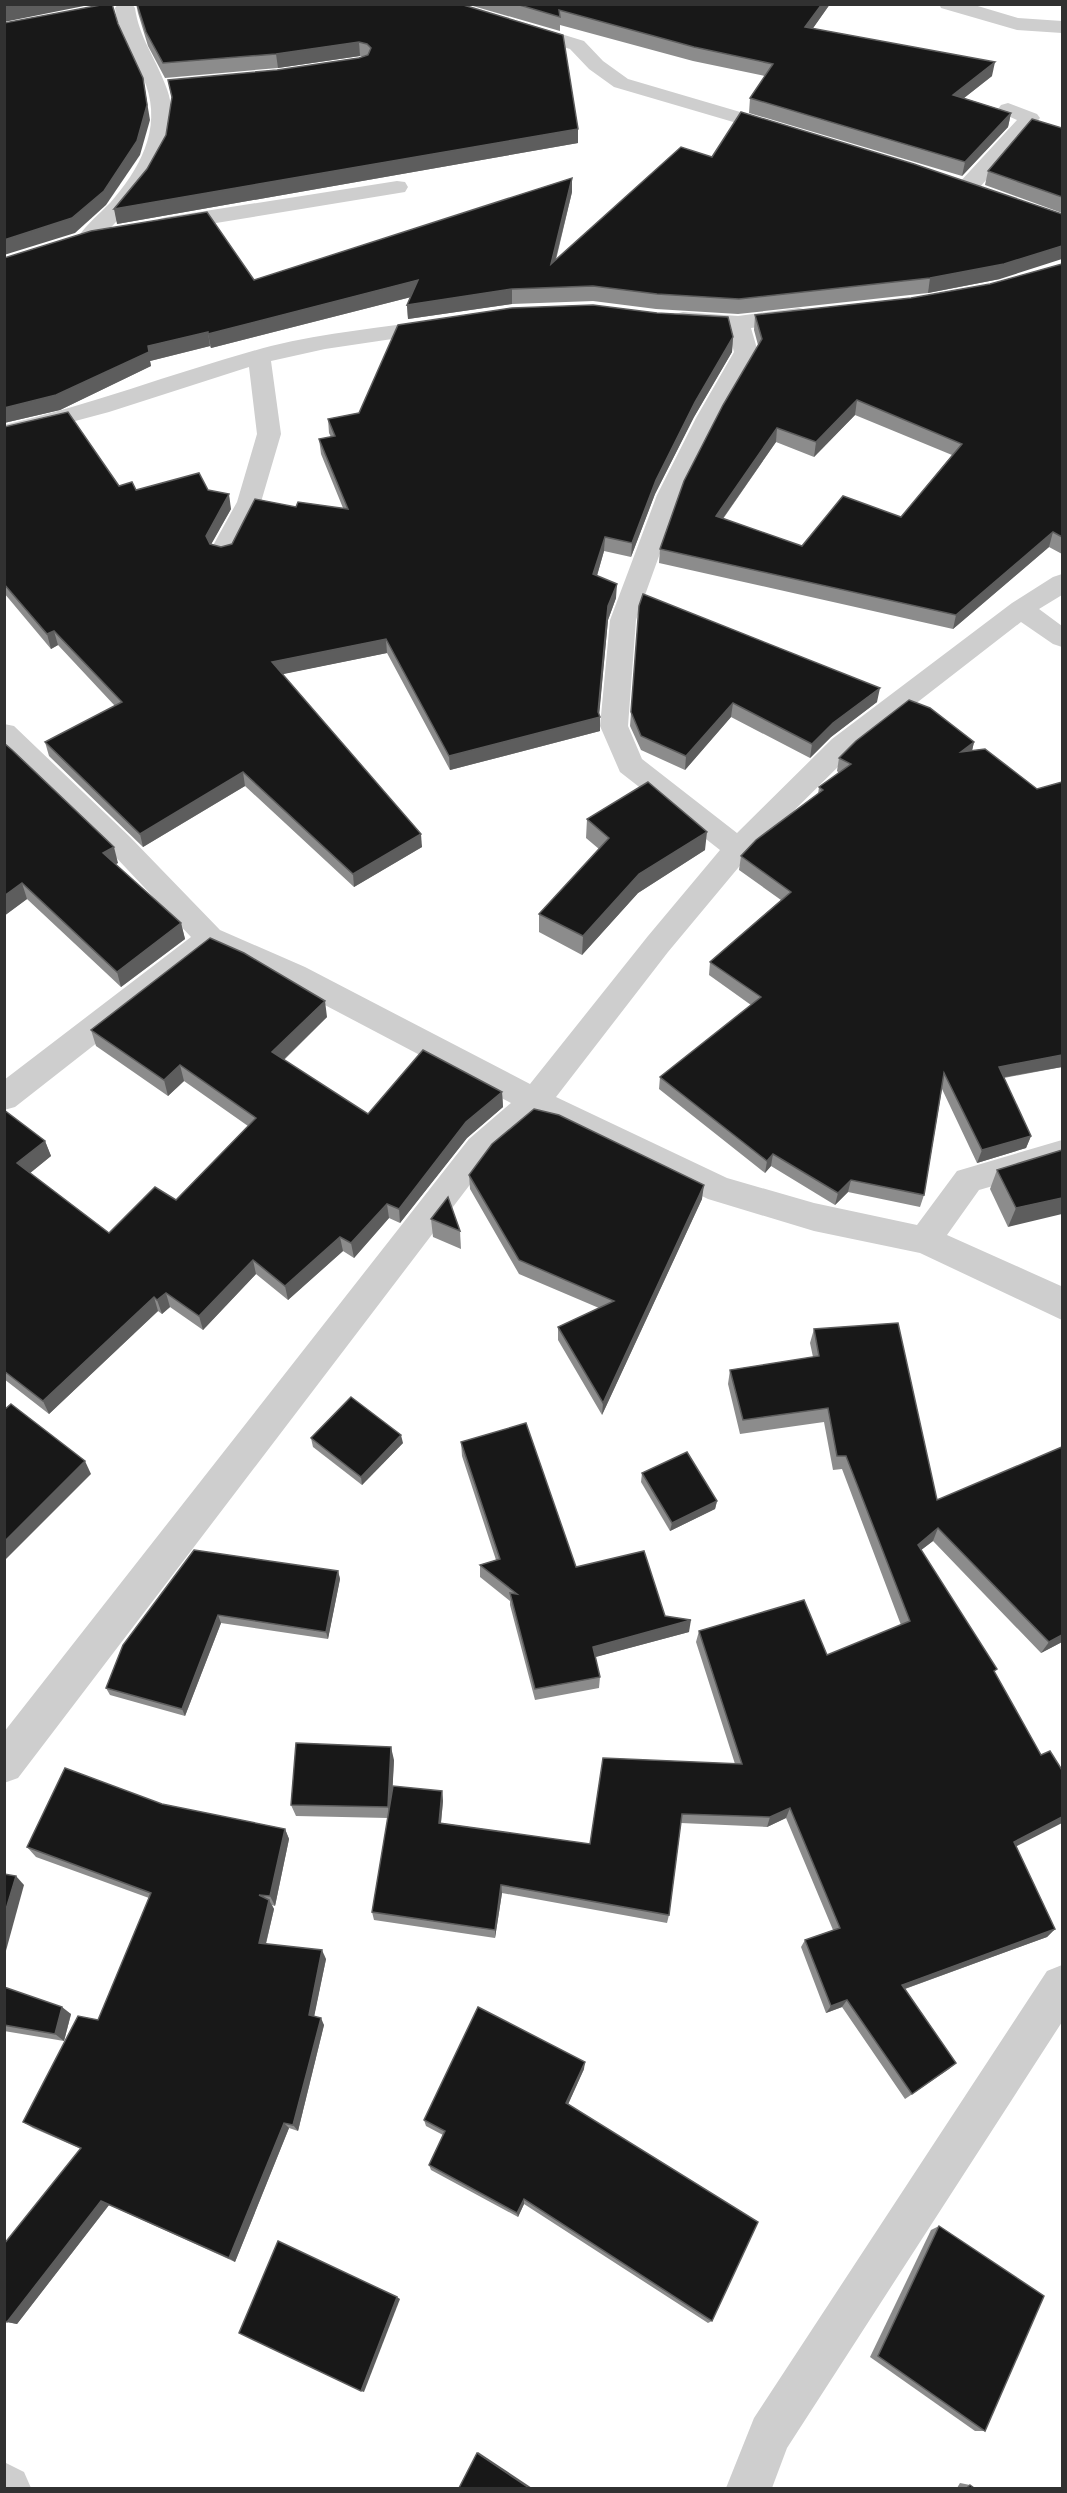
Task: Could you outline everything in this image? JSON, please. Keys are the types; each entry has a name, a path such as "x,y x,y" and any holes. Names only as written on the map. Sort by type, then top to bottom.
{"street":[{"path":"439,4 510,23 577,45 596,65 621,83 796,134"},
{"path":"948,4 1017,24 1062,27"},
{"path":"89,237 116,210 146,167 161,139 164,110 157,87 136,51 127,24 118,8"},
{"path":"157,87 179,85"},
{"path":"966,188 1030,118 1008,110"},
{"path":"148,227 397,186"},
{"path":"68,244 89,237 124,231"},
{"path":"656,318 738,323 824,313"},
{"path":"4,433 93,412 259,357 306,344 465,321"},
{"path":"738,323 746,352 708,418 669,495 623,620 614,726 630,765 738,849"},
{"path":"223,551 249,502 269,434 259,357"},
{"path":"4,1764 480,1148 535,1101 657,944 738,849 842,746 1021,609 1062,583"},
{"path":"1021,609 1062,638"},
{"path":"4,733 120,844 210,938 294,975 535,1101 719,1189 814,1217 925,1240 1049,1296 1062,1306"},
{"path":"4,1098 210,938"},
{"path":"925,1240 968,1180 1062,1154"},
{"path":"749,2488 770,2434 1062,1986"},
{"path":"4,2485 8,2488"}],"building":[{"path":"112,4 118,24 143,78 147,105 137,141 104,191 72,218 4,240 4,23"},
{"path":"137,4 460,4 563,35 578,129 114,209 147,169 166,135 172,97 168,80 277,70 359,58 368,55 371,48 359,42 276,54 163,63 146,32"},
{"path":"516,4 822,4 805,27 995,62 953,95 1011,113 965,162 750,98 773,64 694,47 559,10 560,17"},
{"path":"741,112 914,164 1062,214 1062,246 1004,264 930,278 739,299 657,294 593,286 512,289 407,305 418,280 208,334 208,332 148,346 149,352 56,395 4,408 4,258 91,231 207,212 254,280 572,178 551,264 681,147 712,157"},
{"path":"1032,119 1062,128 1062,197 988,171"},
{"path":"1062,264 1062,537 1053,532 956,615 660,549 684,481 723,405 762,339 755,315 911,298 990,284","holes":["857,400 962,444 901,517 843,496 802,546 716,516 777,428 816,442"]},
{"path":"593,305 657,313 728,317 733,337 695,402 656,480 632,543 605,537 593,574 617,584 608,606 598,712 600,717 449,756 386,639 272,662 421,834 353,874 243,772 140,834 45,742 122,702 54,631 47,634 4,584 4,427 68,412 119,486 132,482 136,490 199,473 208,490 229,494 206,536 210,544 221,547 232,544 255,499 296,507 298,502 348,509 319,439 335,436 328,419 359,413 398,325 512,308"},
{"path":"643,594 880,688 833,723 812,744 733,703 686,756 641,736 631,712 639,606"},
{"path":"909,700 930,708 974,742 961,752 985,749 1037,789 1062,782 1062,1055 999,1067 1031,1136 982,1150 944,1073 924,1195 851,1180 838,1193 773,1154 767,1161 660,1077 761,997 710,962 791,892 741,856 756,840 823,790 819,787 851,764 839,758 856,741"},
{"path":"4,743 114,847 103,853 181,923 117,972 22,883 4,896"},
{"path":"648,782 707,832 639,874 583,936 539,914 609,838 587,819"},
{"path":"210,938 244,953 325,1001 272,1052 368,1114 423,1050 502,1092 466,1122 399,1209 387,1204 351,1243 340,1237 285,1286 253,1260 199,1316 166,1293 157,1300 154,1297 43,1401 4,1371 4,1110 45,1141 17,1163 109,1233 155,1187 176,1200 256,1118 180,1065 164,1080 91,1030"},
{"path":"534,1109 559,1115 704,1185 603,1403 558,1327 614,1301 519,1260 469,1175 492,1144"},
{"path":"1062,1150 1062,1198 1016,1208 997,1170"},
{"path":"448,1197 460,1231 431,1219"},
{"path":"898,1323 937,1500 1062,1447 1062,1635 1049,1642 938,1528 918,1545 997,1669 994,1671 1041,1755 1050,1751 1062,1770 1062,1817 1014,1842 1055,1929 902,1985 956,2063 912,2094 847,2000 831,2006 805,1940 840,1928 790,1808 770,1817 682,1814 669,1915 501,1885 495,1930 372,1912 393,1786 442,1791 439,1823 590,1844 603,1758 742,1764 699,1631 804,1600 827,1655 910,1621 846,1456 837,1456 828,1408 743,1420 730,1370 819,1356 814,1329"},
{"path":"351,1397 401,1435 361,1477 311,1438"},
{"path":"11,1404 85,1461 4,1542 4,1410"},
{"path":"526,1423 576,1567 644,1551 665,1616 691,1620 593,1647 600,1677 535,1689 510,1593 517,1594 480,1565 500,1559 461,1442"},
{"path":"687,1452 717,1501 672,1523 642,1473"},
{"path":"194,1550 338,1571 326,1632 218,1615 182,1709 106,1688 123,1645"},
{"path":"296,1743 391,1747 388,1807 291,1805"},
{"path":"65,1768 162,1804 285,1829 270,1896 259,1895 269,1900 259,1943 322,1950 309,2015 321,2018 293,2125 284,2123 229,2258 101,2201 7,2322 4,2320 4,2244 81,2148 23,2122 78,2016 98,2020 151,1893 27,1847"},
{"path":"4,1874 16,1876 4,1916"},
{"path":"4,1987 62,2007 55,2034 4,2025"},
{"path":"478,2007 585,2062 566,2103 758,2222 712,2321 524,2199 517,2213 429,2165 445,2131 424,2120"},
{"path":"939,2226 1044,2296 985,2431 878,2356"},
{"path":"278,2241 397,2297 361,2391 239,2333"},
{"path":"477,2453 529,2488 459,2488"}]}
